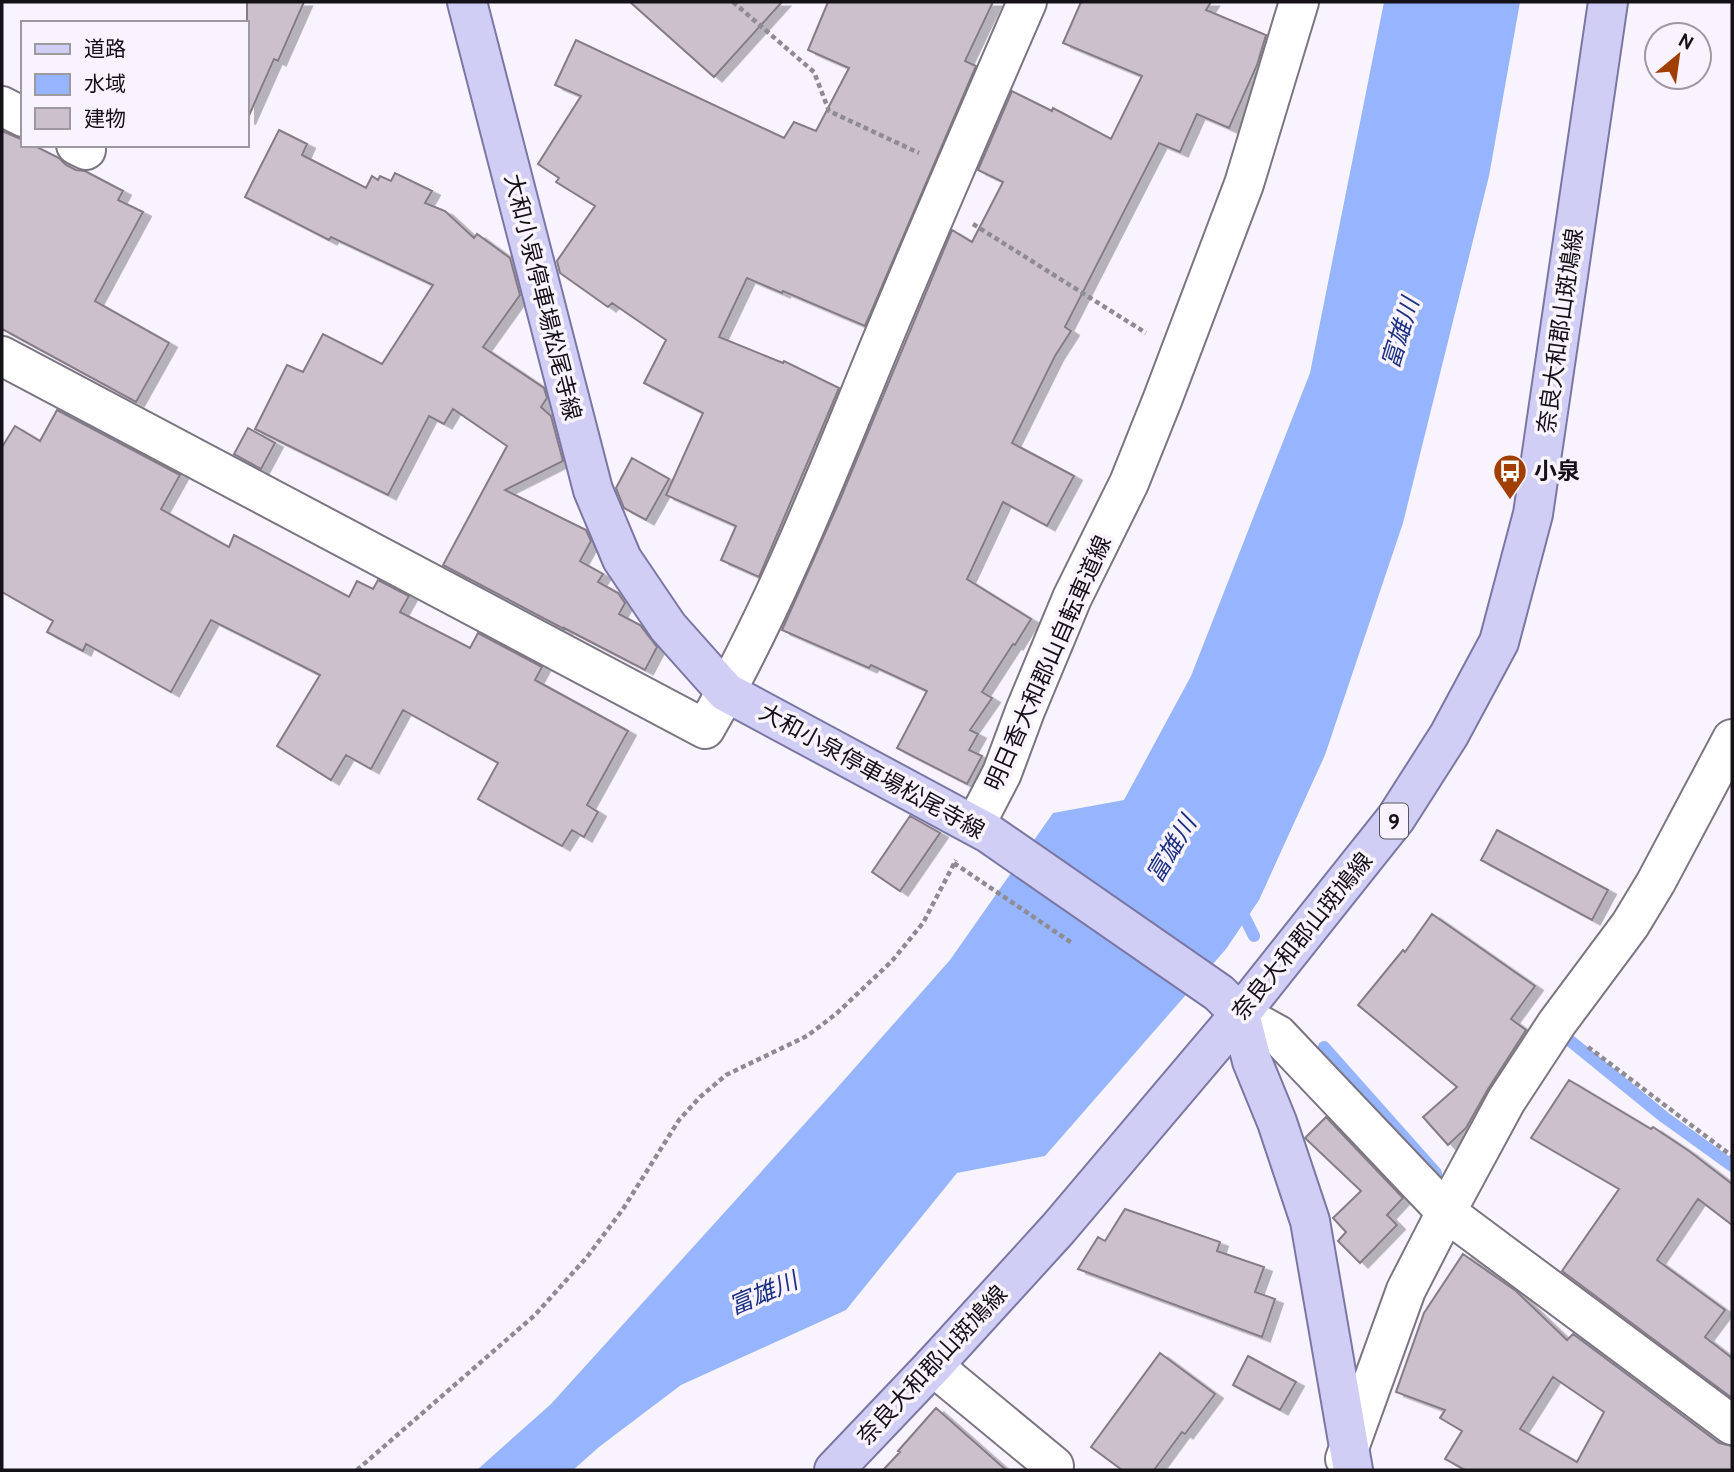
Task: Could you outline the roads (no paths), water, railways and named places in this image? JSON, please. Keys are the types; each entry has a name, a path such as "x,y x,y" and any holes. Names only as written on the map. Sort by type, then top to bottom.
{"main road":[{"name":"大和小泉停車場松尾寺線","path":"467,2 593,490 622,559 668,627 726,692 981,829 1229,1004"},
{"name":"奈良大和郡山斑鳩線","path":"834,1470 1058,1229 1229,1004 1396,818 1449,735 1499,642 1533,514 1608,2"},
{"path":"1229,1004 1277,1122 1310,1222 1348,1463"}],"street":[{"path":"2,356 705,729 745,657 809,518 1027,2"},
{"name":"明日香大和郡山自転車道線","path":"981,829 1025,710 1072,598 1129,483 1180,355 1244,184 1299,2"},
{"path":"2,106 21,116"},
{"path":"1348,1463 1406,1290 1446,1211 1506,1101 1557,1023 1630,925 1656,882 1732,739"},
{"path":"1229,1004 1278,1035 1446,1211 1732,1425"},
{"path":"933,1366 1054,1466 1050,1470"}],"water":[{"name":"富雄川","path":"1384,2 1520,2 1489,176 1403,523 1325,755 1259,900 1226,949 1045,1156 957,1173 846,1310 681,1385 573,1470 477,1470 551,1404 950,960 1053,813 1124,800 1191,676 1310,373"}],"waterway":[{"path":"1239,906 1254,936"},
{"path":"1563,1035 1664,1117 1732,1166"},
{"path":"1324,1047 1436,1173 1439,1190"}],"place":[{"name":"小泉","path":"1510,501"}]}
